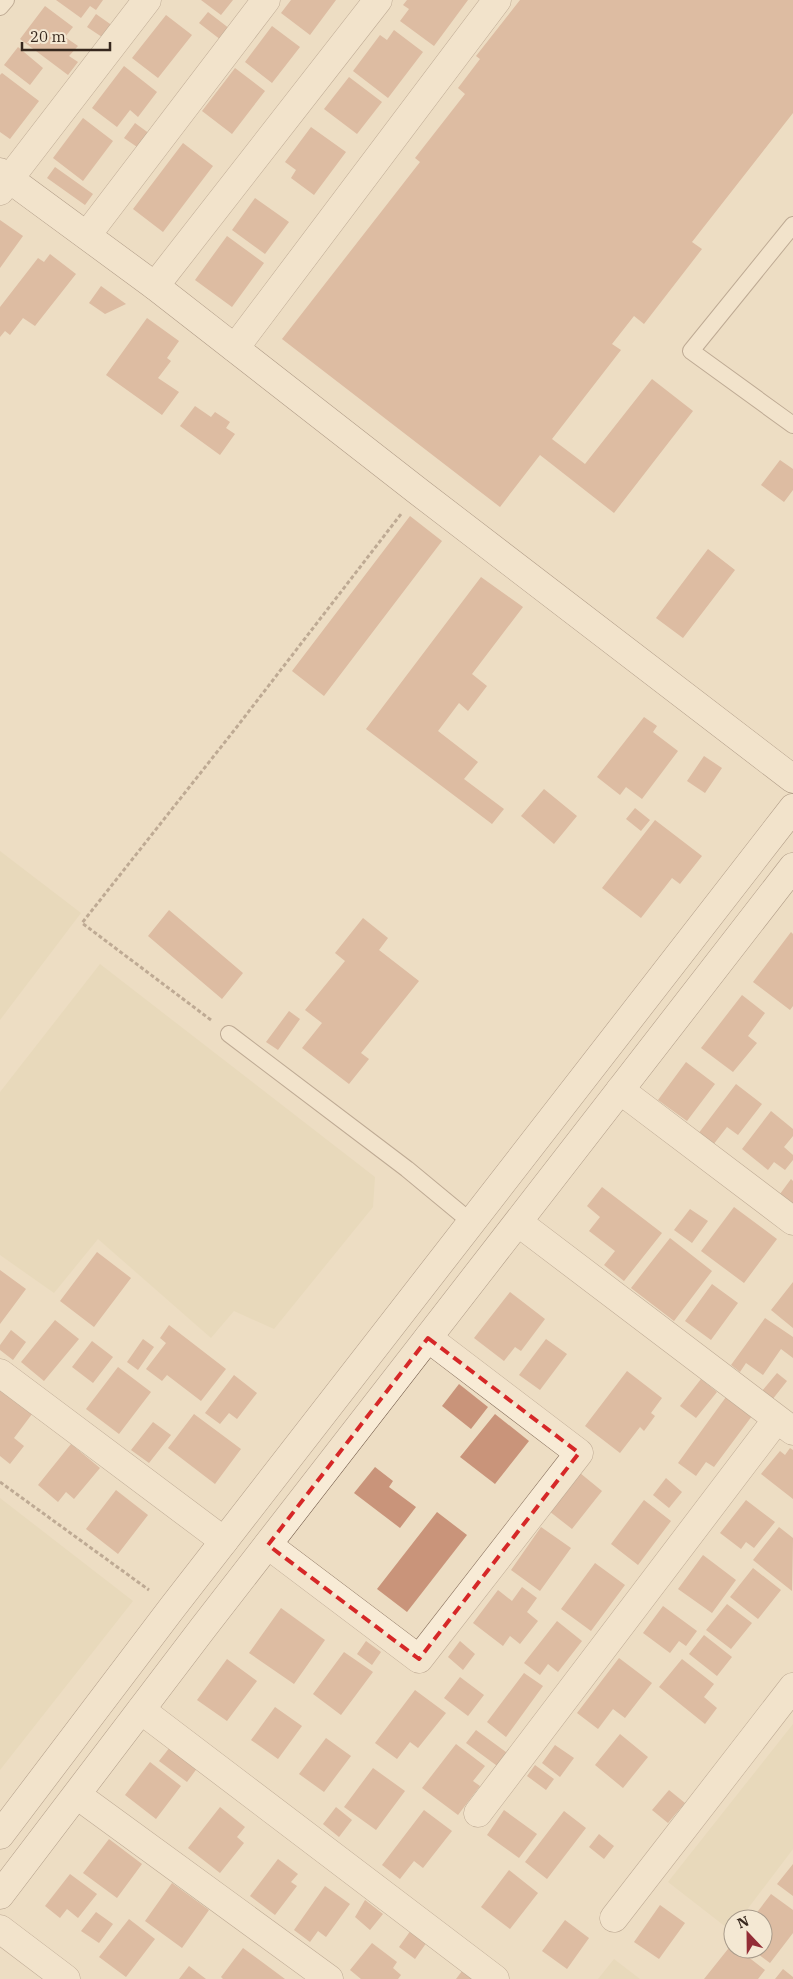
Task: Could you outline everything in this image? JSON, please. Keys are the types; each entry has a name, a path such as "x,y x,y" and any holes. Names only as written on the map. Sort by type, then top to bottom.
{"street":[{"path":"147,0 3,180 87,235 155,286 418,492 793,779"},
{"path":"87,235 266,0"},
{"path":"155,286 378,0"},
{"path":"235,348 496,0"},
{"path":"0,1835 172,1608 793,808"},
{"path":"0,1895 78,1795 203,1628 519,1223 793,867"},
{"path":"620,1090 793,1221"},
{"path":"478,1813 785,1425 519,1223"},
{"path":"268,1545 419,1659 579,1453 428,1338"},
{"path":"0,1373 224,1541"},
{"path":"614,1918 793,1688"},
{"path":"141,1710 496,1979"},
{"path":"78,1795 329,1979"},
{"path":"0,1929 66,1979"}],"lane":[{"path":"0,7 6,0"},
{"path":"793,225 691,351 793,425"},
{"path":"228,1034 407,1169 472,1222"}],"path":[{"path":"228,1034 82,923 236,728 418,492"},
{"path":"0,1482 172,1608"}],"highlighted area":[{"path":"428,1338 579,1453 419,1659 268,1545"}],"shaded area":[{"path":"0,851 81,913 0,1020"},
{"path":"100,964 375,1177 373,1207 274,1329 234,1311 211,1338 98,1239 54,1293 0,1255 0,1092"},
{"path":"0,1498 133,1601 0,1770"},
{"path":"793,1724 793,1849 748,1909 723,1909 723,1925 668,1882"},
{"path":"614,1959 640,1979 598,1979"}],"building":[{"path":"56,0 103,0 96,10 90,6 81,18"},
{"path":"201,0 233,0 221,15"},
{"path":"291,0 336,0 310,35 281,13"},
{"path":"407,0 468,0 434,46 400,21 409,9 403,5"},
{"path":"520,0 793,0 793,113 692,242 702,249 644,324 634,316 612,344 621,350 552,439 585,464 652,379 693,411 614,513 540,455 500,507 282,339 420,162 415,158 465,94 458,88 480,59 476,56"},
{"path":"45,6 73,27 65,37 78,46 69,56 78,62 68,75 20,39"},
{"path":"208,12 230,29 221,40 199,23"},
{"path":"96,14 113,26 105,39 87,27"},
{"path":"166,15 192,35 158,78 132,58"},
{"path":"272,26 300,47 272,83 245,62"},
{"path":"394,30 423,52 388,98 353,71 380,35 387,40"},
{"path":"18,47 43,68 30,85 4,65"},
{"path":"124,66 157,92 138,117 130,110 117,127 92,108"},
{"path":"235,68 265,91 232,134 202,111"},
{"path":"2,73 39,101 10,139 0,132 0,75"},
{"path":"349,77 382,102 357,134 324,109"},
{"path":"83,118 113,141 83,181 53,158"},
{"path":"135,123 150,134 140,149 124,138"},
{"path":"311,127 346,152 314,195 291,178 296,170 285,162"},
{"path":"183,143 213,166 163,232 133,209"},
{"path":"55,167 93,194 85,205 47,178"},
{"path":"255,198 289,222 265,254 232,230"},
{"path":"0,220 23,236 0,268"},
{"path":"227,236 264,263 232,307 195,280"},
{"path":"50,254 76,274 35,326 23,318 10,335 5,331 0,337 0,307 38,258 44,262"},
{"path":"101,286 126,304 105,314 89,303"},
{"path":"147,318 179,341 167,358 171,361 158,378 179,392 162,415 106,375"},
{"path":"195,406 211,417 215,412 230,422 226,428 235,434 220,455 180,426"},
{"path":"780,460 793,469 793,490 784,502 761,485"},
{"path":"410,516 442,541 324,696 292,671"},
{"path":"708,549 735,570 683,638 656,618"},
{"path":"481,577 523,607 472,674 487,686 468,711 459,703 438,731 478,762 464,779 504,809 492,824 366,729"},
{"path":"644,717 657,726 653,732 678,751 642,799 626,787 620,795 597,777"},
{"path":"704,756 722,768 705,793 687,781"},
{"path":"544,789 577,816 554,844 521,816"},
{"path":"635,808 650,820 641,831 626,819"},
{"path":"655,820 702,856 680,884 672,878 641,918 602,888"},
{"path":"169,910 243,973 222,999 148,936"},
{"path":"363,918 388,938 379,950 419,981 361,1053 369,1059 349,1084 302,1048 322,1023 305,1010 345,961 335,953"},
{"path":"791,932 793,934 793,1006 790,1010 753,982"},
{"path":"742,995 765,1013 748,1036 757,1043 733,1072 701,1048"},
{"path":"289,1011 300,1019 278,1050 266,1042"},
{"path":"686,1062 715,1084 687,1121 658,1100"},
{"path":"736,1084 762,1104 738,1135 727,1127 713,1145 698,1134"},
{"path":"771,1111 793,1129 793,1136 784,1147 793,1155 793,1160 785,1170 774,1162 768,1170 742,1149"},
{"path":"791,1179 793,1181 793,1204 780,1194"},
{"path":"602,1187 662,1233 624,1281 604,1265 615,1251 589,1231 600,1217 587,1206"},
{"path":"734,1207 777,1239 744,1283 701,1251"},
{"path":"690,1209 708,1221 692,1243 674,1230"},
{"path":"670,1238 712,1271 674,1321 631,1288"},
{"path":"97,1252 131,1278 94,1327 60,1301"},
{"path":"0,1270 26,1289 0,1324"},
{"path":"793,1282 793,1328 771,1310"},
{"path":"712,1284 738,1303 711,1340 685,1321"},
{"path":"510,1292 545,1319 521,1351 515,1347 504,1361 474,1338"},
{"path":"765,1318 793,1337 793,1358 781,1349 763,1375 746,1363 740,1372 731,1365"},
{"path":"55,1320 79,1339 44,1381 21,1362"},
{"path":"169,1325 226,1369 201,1401 167,1375 162,1381 146,1369 166,1343 160,1338"},
{"path":"11,1330 26,1342 13,1360 0,1350 0,1345"},
{"path":"143,1339 154,1347 138,1370 127,1362"},
{"path":"546,1339 567,1354 540,1390 519,1375"},
{"path":"92,1341 113,1357 93,1383 72,1367"},
{"path":"118,1367 151,1392 119,1434 86,1409"},
{"path":"627,1371 662,1398 651,1413 655,1416 644,1431 640,1427 620,1453 585,1426"},
{"path":"777,1373 787,1381 772,1400 762,1391"},
{"path":"234,1375 257,1393 237,1419 229,1413 220,1424 205,1413"},
{"path":"701,1379 717,1392 696,1418 680,1406"},
{"path":"459,1384 488,1407 471,1429 442,1406"},
{"path":"0,1390 32,1414 14,1438 24,1446 10,1464 0,1456"},
{"path":"726,1397 752,1416 714,1467 706,1462 696,1476 678,1463"},
{"path":"194,1414 241,1449 215,1484 168,1448"},
{"path":"495,1414 529,1441 495,1484 460,1457"},
{"path":"153,1422 171,1435 149,1463 131,1450"},
{"path":"71,1444 100,1468 74,1499 66,1492 58,1502 38,1485"},
{"path":"790,1448 793,1450 793,1499 761,1474 780,1451 785,1455"},
{"path":"375,1467 393,1481 389,1487 416,1507 400,1528 354,1493"},
{"path":"580,1473 602,1491 572,1529 549,1511"},
{"path":"666,1478 682,1492 669,1508 653,1495"},
{"path":"116,1490 148,1515 118,1554 86,1529"},
{"path":"644,1500 671,1521 638,1565 611,1544"},
{"path":"746,1500 775,1522 754,1548 746,1542 741,1549 720,1533"},
{"path":"437,1512 467,1535 407,1612 377,1589"},
{"path":"541,1527 571,1548 540,1591 511,1570"},
{"path":"779,1527 793,1538 792,1591 753,1560"},
{"path":"703,1555 736,1580 712,1613 678,1589"},
{"path":"595,1563 625,1585 591,1631 561,1609"},
{"path":"753,1568 781,1590 758,1619 730,1597"},
{"path":"522,1587 537,1598 527,1612 538,1621 520,1644 510,1636 503,1646 473,1623 498,1590 512,1601"},
{"path":"727,1604 752,1623 731,1649 706,1630"},
{"path":"663,1606 697,1631 686,1646 679,1641 670,1653 643,1633"},
{"path":"281,1608 325,1640 294,1684 249,1653"},
{"path":"557,1621 582,1641 558,1672 548,1664 540,1675 524,1663"},
{"path":"704,1635 732,1657 717,1676 689,1654"},
{"path":"366,1641 381,1652 372,1665 357,1654"},
{"path":"460,1641 475,1654 463,1670 448,1657"},
{"path":"344,1652 373,1672 341,1715 313,1694"},
{"path":"619,1658 652,1683 625,1718 613,1709 598,1729 577,1713"},
{"path":"227,1659 257,1681 227,1721 197,1700"},
{"path":"682,1659 714,1684 704,1697 717,1708 705,1724 659,1687"},
{"path":"524,1673 543,1686 506,1737 487,1722"},
{"path":"460,1677 484,1695 468,1716 444,1698"},
{"path":"415,1690 446,1713 418,1748 410,1742 397,1759 375,1743"},
{"path":"275,1707 302,1726 278,1759 251,1740"},
{"path":"476,1730 510,1755 500,1768 466,1743"},
{"path":"620,1734 648,1757 623,1788 595,1765"},
{"path":"326,1738 351,1756 324,1792 299,1774"},
{"path":"456,1744 485,1766 473,1781 480,1786 458,1815 422,1788"},
{"path":"555,1745 574,1758 560,1777 542,1763"},
{"path":"170,1747 198,1767 187,1782 159,1761"},
{"path":"150,1762 181,1786 156,1819 125,1795"},
{"path":"535,1765 554,1779 546,1790 527,1776"},
{"path":"373,1768 405,1791 376,1830 344,1807"},
{"path":"669,1790 685,1803 668,1823 652,1810"},
{"path":"220,1807 245,1827 237,1837 244,1843 220,1873 188,1848"},
{"path":"336,1807 352,1820 339,1837 323,1824"},
{"path":"424,1810 452,1831 423,1868 414,1861 400,1879 382,1865"},
{"path":"504,1810 537,1834 519,1858 487,1835"},
{"path":"564,1811 586,1828 547,1879 525,1862"},
{"path":"599,1834 614,1846 604,1859 589,1847"},
{"path":"109,1839 142,1864 117,1898 83,1873"},
{"path":"278,1859 298,1874 291,1882 297,1886 275,1915 250,1896"},
{"path":"793,1864 793,1896 777,1884"},
{"path":"509,1870 538,1893 510,1929 481,1907"},
{"path":"70,1874 97,1894 78,1918 67,1909 60,1918 45,1906"},
{"path":"172,1883 209,1910 182,1948 145,1921"},
{"path":"325,1886 350,1904 326,1937 318,1931 310,1942 294,1930"},
{"path":"771,1894 793,1910 793,1933 770,1963 765,1959 773,1959 773,1909 760,1909"},
{"path":"365,1900 383,1914 370,1930 355,1917"},
{"path":"660,1905 685,1923 659,1959 634,1942"},
{"path":"96,1912 113,1924 99,1943 81,1931"},
{"path":"129,1919 155,1939 126,1977 99,1957"},
{"path":"565,1920 589,1938 567,1969 542,1951"},
{"path":"411,1930 427,1942 415,1959 399,1947"},
{"path":"372,1943 397,1962 393,1968 401,1975 398,1979 361,1979 350,1970"},
{"path":"243,1948 285,1979 223,1979 221,1977"},
{"path":"723,1955 723,1959 751,1959 765,1970 758,1979 704,1979"},
{"path":"189,1966 206,1979 179,1979"},
{"path":"783,1969 793,1977 793,1979 775,1979"},
{"path":"462,1971 474,1979 456,1979"}]}
